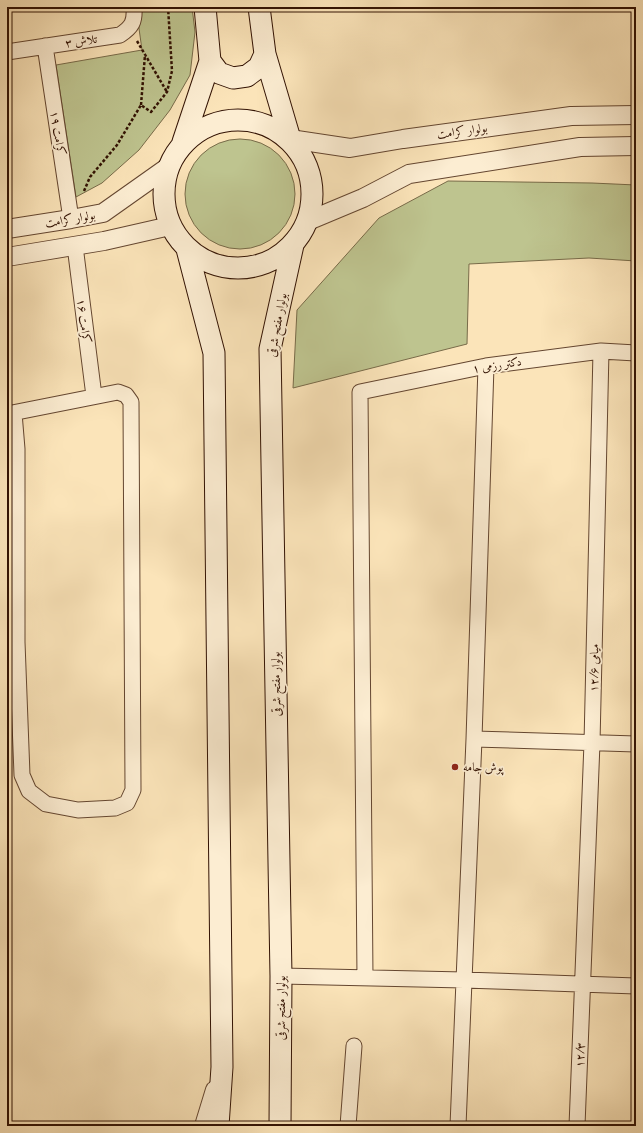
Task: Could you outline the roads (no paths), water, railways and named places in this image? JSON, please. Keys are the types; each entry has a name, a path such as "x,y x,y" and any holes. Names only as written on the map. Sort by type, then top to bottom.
{"main road":[{"path":"205,7 210,61 183,142 168,167 163,197 170,226 187,249 214,353 222,1066 218,1126"},
{"path":"187,249 212,264 241,269 270,262 293,245 308,221 313,192 307,163 290,139 265,54 259,7"},
{"path":"210,61 219,73 233,78 247,76 259,67 265,54"},
{"path":"183,142 207,125 236,118 265,123 290,139"},
{"name":"بولوار مفتح شرقی","path":"280,1126 282,976 270,350 293,245"}],"street":[{"name":"تلاش ۳","path":"7,52 120,35 129,29 135,18 134,7"},
{"name":"کرامت ۱۹","path":"45,46 71,219"},
{"name":"بولوار کرامت","path":"290,139 350,148 403,139 570,116 636,115"},
{"path":"308,221 363,198 409,174 580,147 636,146"},
{"name":"بولوار کرامت","path":"7,229 103,213 168,167"},
{"path":"7,257 104,241 170,226"},
{"name":"کرامت ۱۶","path":"75,246 94,396"},
{"name":"دکتر رزمی ۱","path":"364,977 360,392 486,366 601,351 636,352"},
{"name":"میامی ۱۲/۶","path":"583,984 592,743 601,351"},
{"path":"458,1126 474,739 486,366"},
{"path":"118,392 126,395 131,402 133,790 127,803 115,808 78,810 46,804 29,791 22,775 12,642 17,448 10,414 94,396 118,392"},
{"path":"474,739 636,744"},
{"path":"282,976 364,977 636,986"},
{"name":"۱۲/۳","path":"577,1126 583,984"},
{"path":"348,1126 354,1046"},
{"path":"204,1126 222,1066"}],"place":[{"name":"پوش جامه","path":"455,767"}]}
